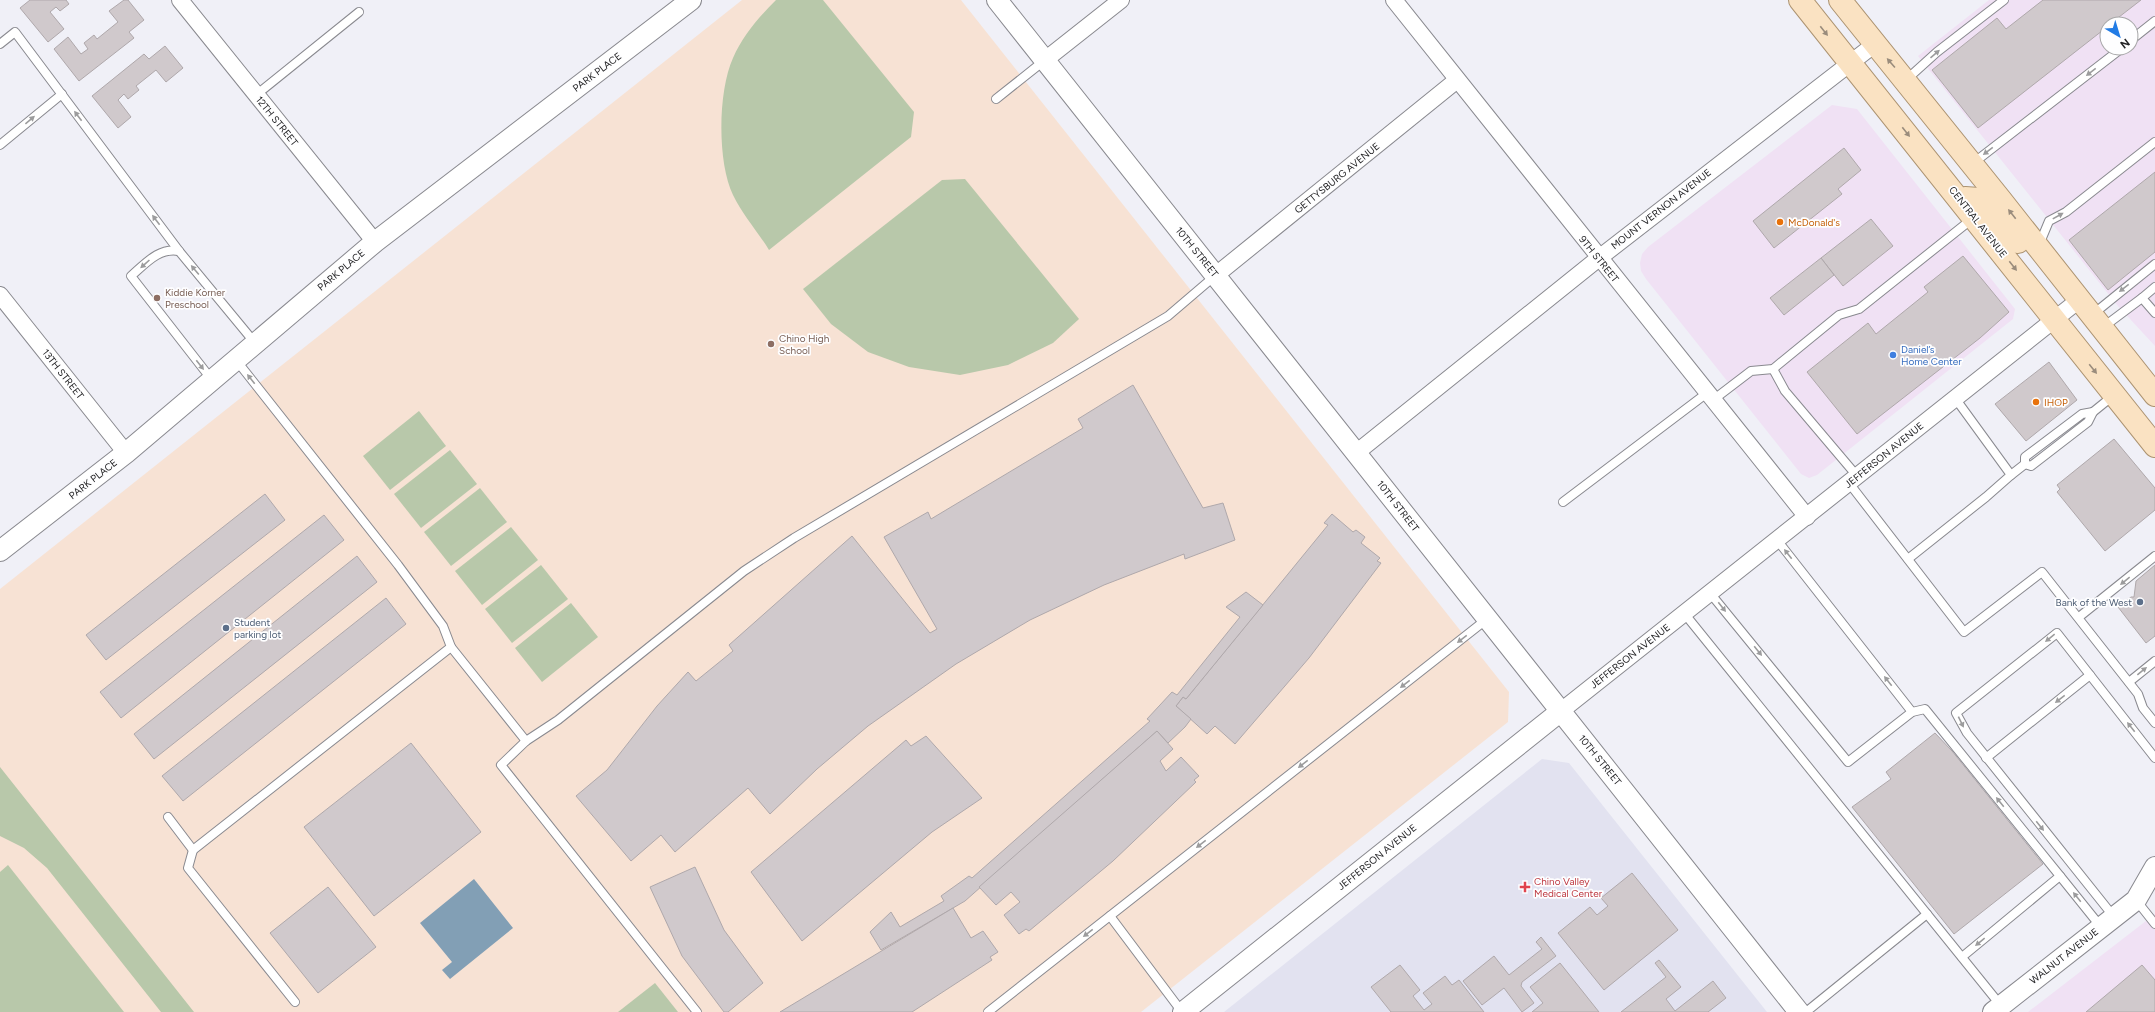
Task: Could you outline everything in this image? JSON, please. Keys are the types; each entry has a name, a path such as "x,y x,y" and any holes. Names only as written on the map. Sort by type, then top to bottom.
{"main road":[{"name":"CENTRAL AVENUE","path":"1800,0 2114,395 2146,425 2155,446"},
{"path":"1840,0 1906,80 2090,315 2155,395"},
{"path":"1958,197 1979,199 2016,241 2038,248"}],"street":[{"name":"12TH STREET","path":"180,0 375,242"},
{"name":"PARK PLACE","path":"1,548 126,453 375,242 691,0"},
{"name":"10TH STREET","path":"997,0 1799,1012"},
{"path":"1045,60 1121,0"},
{"name":"9TH STREET","path":"1394,0 1807,516"},
{"name":"MOUNT VERNON AVENUE","path":"1356,453 1599,258 1875,44"},
{"name":"GETTYSBURG AVENUE","path":"1216,275 1457,80"},
{"name":"13TH STREET","path":"0,295 126,453"},
{"name":"JEFFERSON AVENUE","path":"1182,1012 2054,320 2090,315"},
{"name":"WALNUT AVENUE","path":"2000,1010 2136,900 2155,867"},
{"name":"WALNUT AVENUE","path":"2136,900 2155,895"}],"lane":[{"path":"1906,80 1937,52 2004,0"},
{"path":"256,95 359,12"},
{"path":"2139,34 2155,21"},
{"path":"0,44 15,32 179,251 256,343"},
{"path":"1972,164 2112,56"},
{"path":"996,99 1045,60"},
{"path":"0,145 62,94"},
{"path":"2038,248 2049,221 2066,212 2155,142"},
{"path":"1563,502 1710,396 1751,371 1773,369 1839,315 1859,309 1974,217"},
{"path":"179,251 170,249 154,257 131,276 212,380"},
{"path":"2090,315 2155,264"},
{"path":"697,1012 501,765 526,741 558,720 744,571 794,538 1168,316 1216,275"},
{"path":"2090,315 2142,298 2155,287"},
{"path":"2142,298 2155,313"},
{"path":"236,360 398,565 443,626 451,647 526,741"},
{"path":"1773,369 1785,391 1853,480 1908,559 1964,632 2042,572 2079,617 2138,694 2143,708 2155,723"},
{"path":"1908,559 2025,464 2031,466 2088,422 2093,412 2114,395"},
{"path":"1955,398 2011,475"},
{"path":"1777,540 1912,712"},
{"path":"2079,617 2155,556"},
{"path":"1710,593 1848,762 1912,712 1925,709 2060,876 2108,922"},
{"path":"1684,613 1962,957 2000,1010"},
{"path":"988,1012 1488,619"},
{"path":"2108,922 1967,733 1956,713 2057,632 2155,758"},
{"path":"295,1002 188,868 193,850 451,647"},
{"path":"2129,682 2155,660"},
{"path":"1986,758 2090,675"},
{"path":"168,817 193,850"},
{"path":"1962,957 2060,876"},
{"path":"2136,900 2155,924"},
{"path":"1806,1012 1927,914"},
{"path":"1110,916 1182,1012"}],"shaded area":[{"name":"Chino High School","path":"742,0 961,0 1509,692 1508,722 1141,1012 0,1012 0,589"},
{"path":"1989,0 2155,0 2155,346 2118,306 1918,56"},
{"path":"1832,105 1857,109 2015,309 2013,319 1817,475 1809,478 1801,474 1646,279 1641,271 1640,263 1642,254 1648,247"},
{"name":"Chino Valley Medical Center","path":"1542,759 1569,763 1767,1012 1224,1012"},
{"path":"2155,914 2155,1012 2028,1012"}],"green space":[{"path":"776,0 823,0 914,112 911,137 769,250 733,195 724,164 721,126 724,89 733,58 752,27"},
{"path":"965,179 1079,319 1053,343 1008,365 960,375 909,367 868,352 831,324 803,289 942,180"},
{"path":"419,411 446,446 390,490 363,456"},
{"path":"450,450 477,484 421,528 394,494"},
{"path":"480,488 507,522 451,566 424,532"},
{"path":"511,527 538,560 482,605 455,571"},
{"path":"541,565 568,599 512,643 485,609"},
{"path":"571,603 598,637 542,682 515,648"},
{"path":"0,767 194,1012 161,1012 47,868 24,848 0,836"},
{"path":"8,865 124,1012 0,1012 0,872"},
{"path":"655,983 678,1012 618,1012"}],"water":[{"path":"474,879 513,928 450,979 442,970 452,962 420,923"}],"building":[{"path":"30,0 66,0 69,4 60,11 56,7 50,12 64,29 48,42 20,8"},
{"path":"124,0 128,0 144,20 129,32 134,38 79,81 54,49 68,37 81,54 88,49 84,43 94,35 97,39 118,22 109,11"},
{"path":"2043,0 2141,0 2120,16 2099,16 2099,33 1978,128 1932,70 1997,18 2006,29"},
{"path":"165,46 183,68 166,82 156,70 136,86 139,90 128,99 124,94 118,100 131,117 118,128 92,96 144,54 149,59"},
{"path":"1844,148 1861,170 1838,189 1842,194 1774,248 1753,221"},
{"path":"2155,172 2155,252 2108,290 2069,240"},
{"path":"1871,219 1893,246 1843,286 1821,258"},
{"name":"Daniel’s Home Center","path":"1963,256 2009,312 1980,338 1857,434 1807,372 1868,323 1876,334 1928,292 1924,287"},
{"path":"1821,258 1834,275 1784,315 1770,298"},
{"name":"IHOP","path":"2049,362 2077,400 2026,441 1995,404"},
{"path":"1133,385 1203,508 1223,503 1235,540 1185,559 1184,554 1104,585 1030,620 956,664 868,726 817,769 770,814 748,788 675,852 661,835 631,861 576,796 607,770 657,706 688,672 696,681 733,651 729,645 852,536 930,633 937,629 884,537 928,512 931,519 1083,428 1078,419"},
{"path":"2114,439 2155,488 2155,510 2105,551 2057,492 2060,489 2057,485"},
{"path":"265,494 285,520 106,660 86,635"},
{"path":"1332,514 1353,532 1356,530 1365,537 1361,543 1380,558 1377,561 1381,563 1309,658 1235,744 1215,726 1207,734 1176,706 1183,697 1186,699 1328,525 1324,523"},
{"path":"324,515 344,540 121,718 100,692"},
{"path":"357,556 377,582 154,759 134,734"},
{"name":"Bank of the West","path":"2155,565 2155,636 2146,643 2118,607 2131,597 2134,597 2136,581"},
{"path":"1246,592 1263,605 1186,699 1183,697 1176,706 1191,719 1185,727 1168,743 1157,731 965,901 881,950 870,932 891,912 900,927 944,901 941,896 969,876 972,878 1150,721 1147,719 1172,692 1177,695 1240,617 1226,607"},
{"path":"386,598 406,624 183,801 162,776"},
{"path":"1157,731 1173,749 1160,761 1166,771 1181,757 1199,776 1194,780 1196,782 1113,861 1029,931 1026,929 1019,934 1004,915 1020,902 1011,892 996,905 979,887"},
{"path":"1935,733 1952,751 2043,864 1954,934 1852,807 1891,779 1886,772"},
{"path":"926,736 982,798 932,832 802,941 751,872 906,740 911,746"},
{"path":"411,743 481,832 374,916 304,827"},
{"path":"695,867 724,930 763,983 728,1012 724,1012 682,956 650,887"},
{"path":"1632,873 1678,930 1604,990 1558,933 1590,907 1597,915 1608,906 1601,898"},
{"path":"328,887 376,947 318,993 270,933"},
{"path":"953,908 971,938 983,931 998,952 990,957 992,960 912,1012 780,1012"},
{"path":"1541,937 1556,956 1522,982 1521,986 1534,1003 1522,1012 1504,988 1482,1005 1463,981 1494,956 1509,975 1542,949 1536,942"},
{"path":"1659,960 1681,987 1666,999 1675,1011 1713,981 1726,998 1708,1012 1621,1012 1666,977 1655,963"},
{"path":"1560,963 1599,1012 1532,1012 1543,1003 1530,987"},
{"path":"1400,965 1420,990 1413,996 1424,1010 1432,1004 1423,993 1445,976 1452,985 1459,980 1484,1012 1391,1012 1371,987"},
{"path":"2142,965 2155,980 2155,1012 2086,1012"}],"place":[{"name":"McDonald's","path":"1780,222"},
{"name":"Kiddie Korner Preschool","path":"157,298"},
{"name":"Chino High School","path":"771,344"},
{"name":"Daniel’s Home Center","path":"1893,355"},
{"name":"IHOP","path":"2036,402"},
{"name":"Bank of the West","path":"2140,602"},
{"name":"Student parking lot","path":"226,628"},
{"name":"Chino Valley Medical Center","path":"1525,887"}]}
